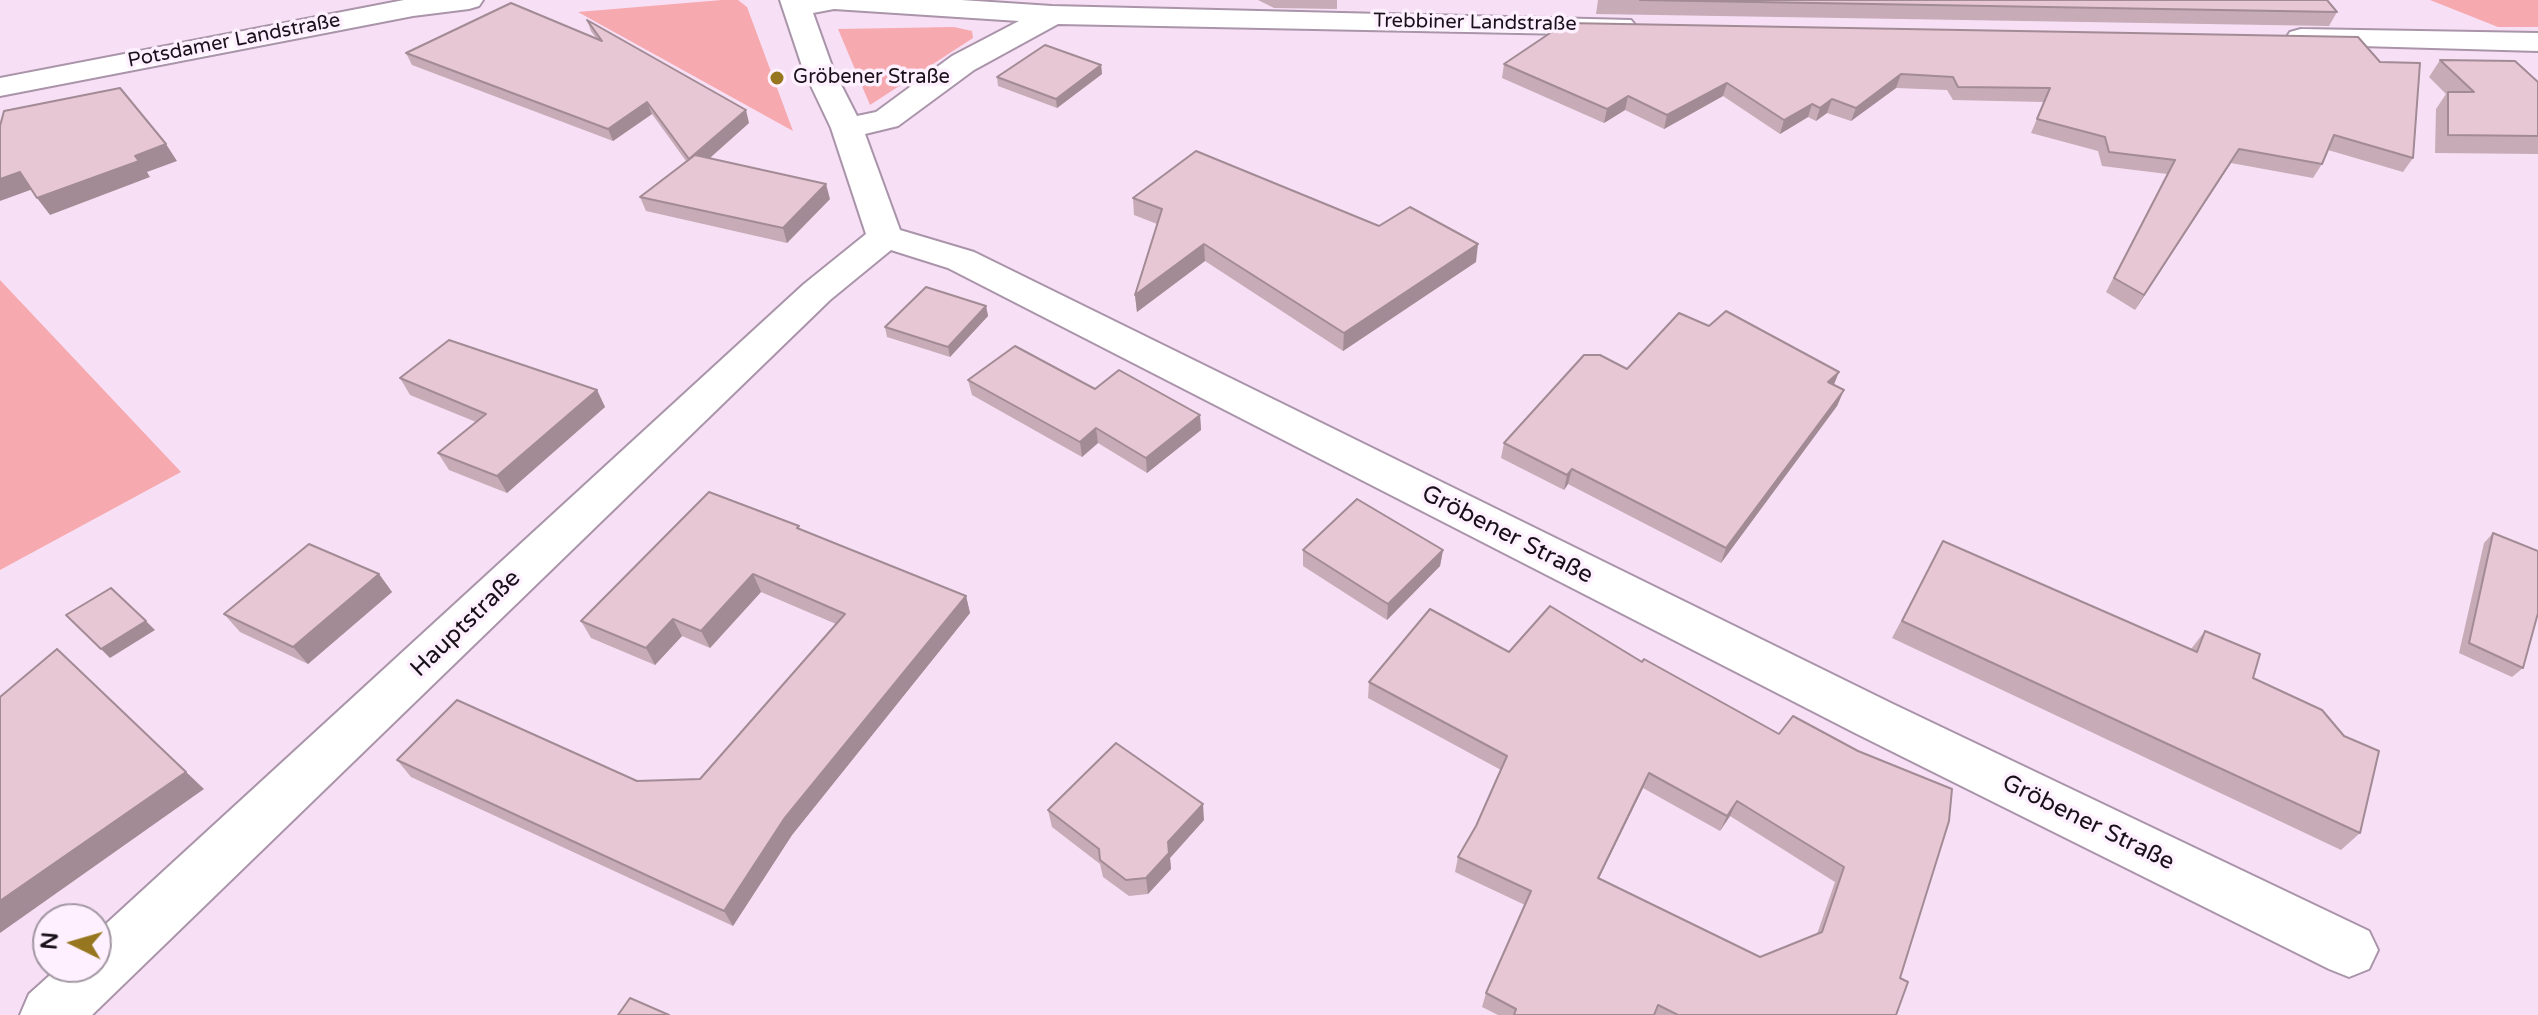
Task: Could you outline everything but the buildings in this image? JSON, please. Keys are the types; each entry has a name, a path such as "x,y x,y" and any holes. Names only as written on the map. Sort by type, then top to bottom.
{"street":[{"name":"Potsdamer Landstraße","path":"0,87 413,7 469,0"},
{"name":"Trebbiner Landstraße","path":"795,3 834,0 1052,15 1655,27"},
{"path":"847,128 887,119 963,63 1052,15 1093,0"},
{"path":"795,3 818,69 847,128 885,237"},
{"path":"2272,37 2538,42"},
{"name":"Gröbener Straße","path":"885,237 961,260 1875,719 2349,950"},
{"name":"Hauptstraße","path":"50,1015 805,302 885,237"}],"shaded area":[{"path":"738,0 747,7 793,131 578,12"},
{"path":"2430,0 2538,0 2538,27 2498,27"},
{"path":"954,27 972,31 973,38 870,105 838,29"},
{"path":"0,280 181,472 0,570"}],"place":[{"name":"Gröbener Straße","path":"777,78"}]}
